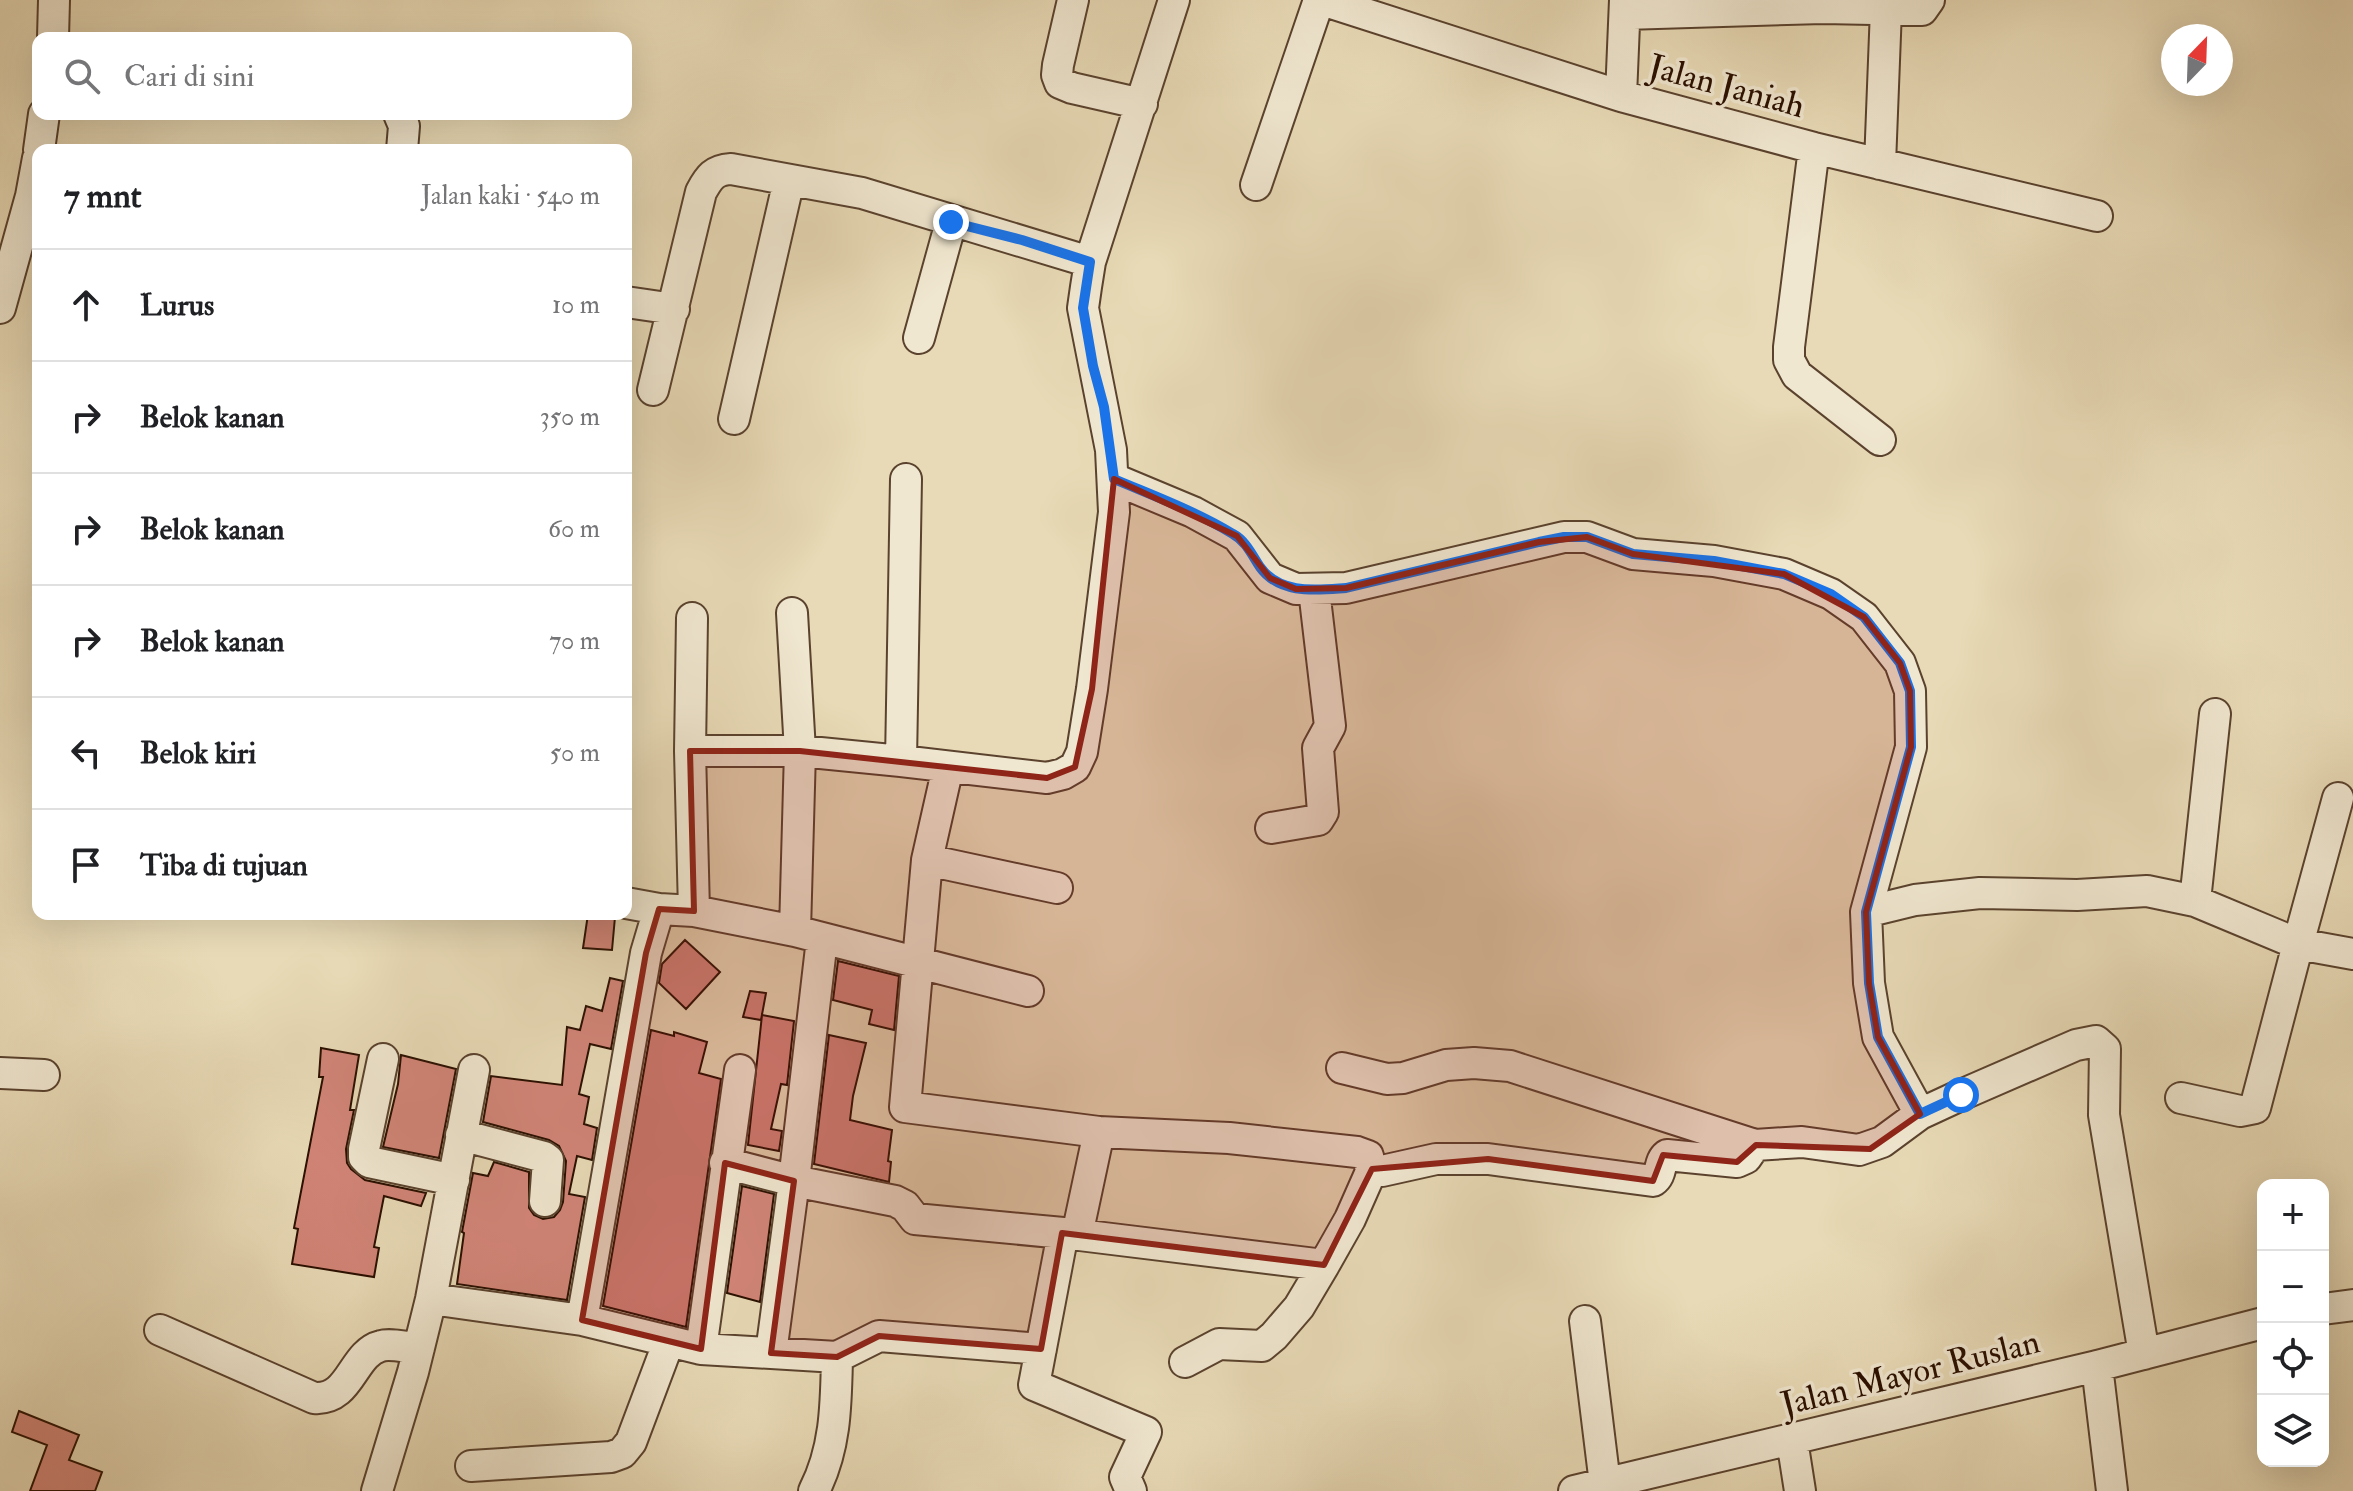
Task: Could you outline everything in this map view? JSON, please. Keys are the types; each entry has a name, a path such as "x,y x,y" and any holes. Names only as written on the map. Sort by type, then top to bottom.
{"street":[{"path":"53,32 54,0"},
{"path":"1073,0 1058,65 1060,83 1142,104"},
{"path":"690,751 800,751 1047,778 1075,767 1079,760 1092,689 1114,512 1114,479 1104,407 1083,308 1090,262 1174,0"},
{"path":"1256,185 1320,0 1621,96"},
{"path":"1625,7 1922,10 1929,0"},
{"name":"Jalan Janiah","path":"1625,7 1621,96 1814,148 2097,216"},
{"path":"1880,164 1886,9"},
{"path":"40,144 43,120"},
{"path":"402,120 402,144"},
{"path":"1814,148 1789,360 1797,375 1880,440"},
{"path":"653,390 701,192 709,177 718,170 731,169 862,193 1090,262"},
{"path":"734,419 789,180"},
{"path":"0,308 32,191"},
{"path":"919,338 951,222"},
{"path":"632,303 674,309"},
{"path":"901,761 906,479"},
{"path":"1114,479 1193,512 1237,536 1270,578 1296,589 1346,588 1564,537 1587,537 1633,554 1714,561 1784,574 1831,594 1864,617 1900,663 1910,691 1911,747 1866,912 1869,983 1878,1037 1920,1114"},
{"path":"1271,828 1318,820 1323,812 1318,748 1330,726 1314,590"},
{"path":"771,1353 794,1181 808,935 792,613"},
{"path":"692,618 690,751 694,911"},
{"path":"2195,901 2215,714"},
{"path":"948,767 927,860 905,1107 1099,1132 1229,1138 1357,1152 1368,1156 1373,1167 1382,1171 1436,1159 1488,1159 1653,1181 1659,1175 1662,1159 1667,1155 1737,1162 1746,1158 1755,1145"},
{"path":"2181,1098 2240,1111 2248,1112 2255,1108 2338,798"},
{"path":"927,860 1057,888"},
{"path":"1866,912 1915,900 1980,893 2077,895 2147,891 2195,901 2298,944 2353,954"},
{"path":"632,904 694,911 808,935 1028,991"},
{"path":"582,1320 646,953 659,909"},
{"path":"1342,1068 1387,1079 1403,1078 1446,1065 1474,1063 1510,1066 1755,1145 1802,1142 1859,1150 1870,1149 1920,1114 2076,1045 2087,1041 2100,1043 2105,1049 2104,1115 2144,1354"},
{"path":"383,1059 364,1157 369,1162 454,1180"},
{"path":"377,1491 431,1299 474,1070"},
{"path":"701,1349 740,1070"},
{"path":"0,1073 44,1075"},
{"path":"1099,1132 1070,1234 1034,1385 1146,1432 1125,1477 1131,1491"},
{"path":"461,1135 548,1160 545,1201"},
{"path":"725,1163 794,1181 895,1201 905,1206 915,1219 1070,1234 1324,1265"},
{"path":"1185,1362 1219,1344 1254,1346 1267,1343 1299,1307 1350,1219 1373,1167"},
{"path":"431,1299 582,1320 701,1349 837,1357 879,1336 1041,1349"},
{"path":"2329,1308 2353,1305"},
{"path":"1585,1321 1592,1488"},
{"name":"Jalan Mayor Ruslan","path":"1592,1488 2257,1325"},
{"path":"160,1330 314,1398 326,1399 336,1394 370,1352 381,1345 419,1348"},
{"path":"471,1466 611,1457 622,1453 631,1442 669,1341"},
{"path":"814,1491 829,1456 836,1421 837,1357"},
{"path":"2097,1366 2112,1491"},
{"path":"1792,1440 1800,1491"}],"highlighted area":[{"path":"1114,479 1237,536 1270,578 1296,589 1346,588 1539,542 1587,537 1633,554 1784,574 1864,617 1900,663 1910,691 1911,747 1866,912 1869,983 1878,1037 1920,1114 1870,1149 1756,1145 1737,1162 1663,1155 1653,1181 1488,1159 1372,1169 1324,1265 1062,1233 1041,1349 879,1336 837,1357 771,1353 794,1181 725,1163 701,1349 582,1320 646,953 659,909 694,911 690,751 800,751 1047,778 1075,767 1092,689"}],"building":[{"path":"587,920 615,920 612,950 583,948"},
{"path":"685,940 720,972 686,1009 659,983 662,964"},
{"path":"838,961 899,976 894,1030 869,1024 872,1010 833,1000"},
{"path":"610,978 623,981 611,1049 590,1044 579,1094 589,1097 584,1124 597,1128 592,1160 577,1156 569,1194 585,1197 567,1300 457,1284 462,1232 473,1173 488,1176 494,1162 529,1172 529,1208 534,1215 543,1219 554,1217 563,1202 566,1161 559,1146 549,1140 483,1122 491,1076 562,1085 567,1027 580,1030 586,1006 602,1011"},
{"path":"750,991 766,993 761,1020 743,1017"},
{"path":"762,1015 794,1021 787,1085 781,1084 771,1129 782,1131 779,1151 748,1145"},
{"path":"651,1030 674,1036 674,1032 707,1042 699,1073 721,1079 686,1327 603,1306"},
{"path":"829,1035 866,1043 850,1120 892,1130 889,1182 814,1164"},
{"path":"321,1048 359,1055 350,1110 354,1110 346,1149 347,1163 351,1169 365,1180 426,1193 421,1206 384,1196 374,1247 379,1248 374,1277 292,1264 298,1229 294,1228 323,1077 319,1077"},
{"path":"401,1055 456,1069 439,1158 383,1147 398,1084"},
{"path":"742,1186 774,1194 760,1302 727,1293"},
{"path":"19,1411 79,1435 69,1460 102,1472 95,1491 30,1491 47,1445 12,1432"}],"route":[{"path":"951,222 1090,262 1083,308 1104,407 1114,479 1193,512 1237,536 1270,578 1283,585 1314,590 1346,588 1539,542 1587,537 1633,554 1714,561 1784,574 1831,594 1864,617 1900,663 1910,691 1911,747 1866,912 1869,983 1878,1037 1920,1114 1961,1095"}]}
